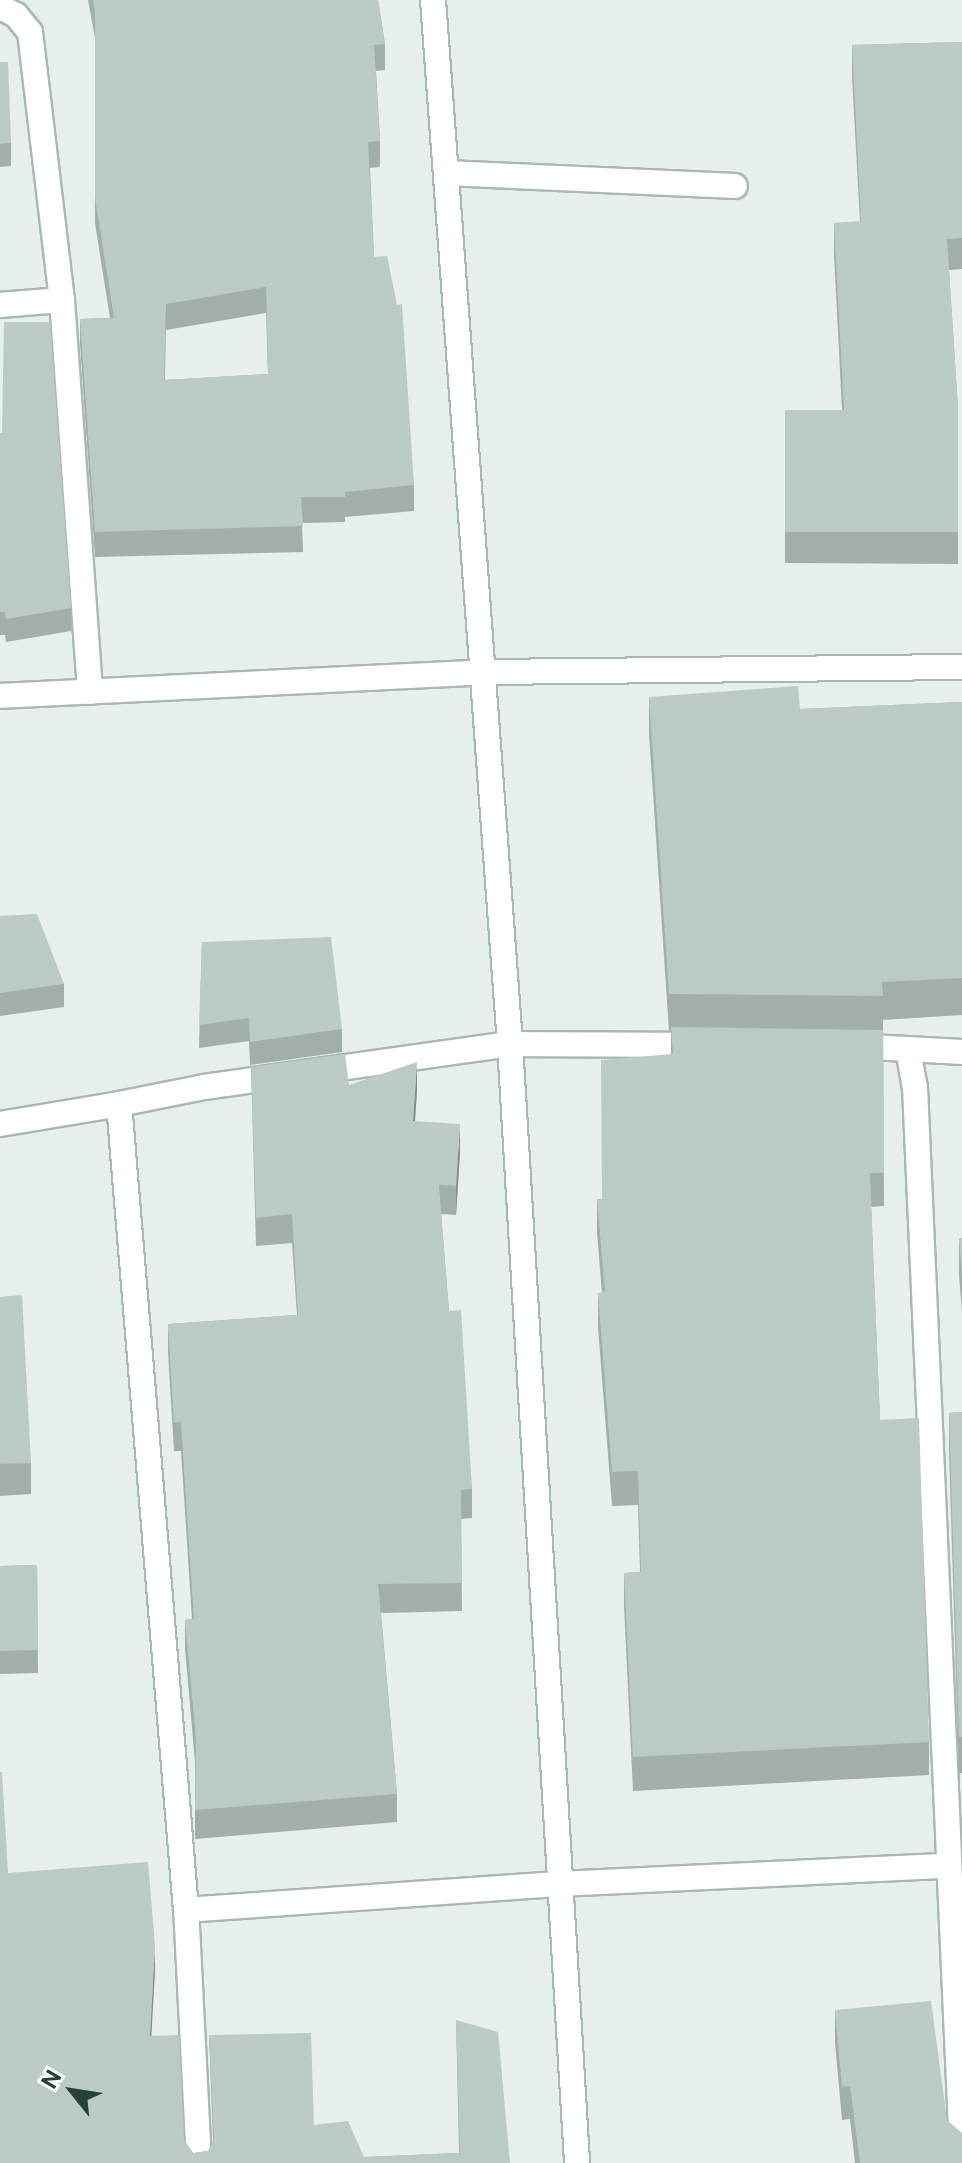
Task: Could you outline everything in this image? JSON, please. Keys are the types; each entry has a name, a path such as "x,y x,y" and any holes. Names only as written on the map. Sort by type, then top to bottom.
{"street":[{"path":"433,0 510,1044 577,2163"},
{"path":"0,7 16,15 30,32 62,300 90,692"},
{"path":"447,173 735,186"},
{"path":"0,305 62,300"},
{"path":"0,696 484,672 962,667"},
{"path":"0,1124 204,1087 510,1044 731,1045"},
{"path":"825,1046 962,1052"},
{"path":"908,1049 915,1087 937,1515 946,1866 962,2151"},
{"path":"119,1104 186,1910 199,2163"},
{"path":"186,1910 560,1884 946,1866"}],"building":[{"path":"93,0 378,0 385,44 374,45 380,141 368,142 374,257 387,256 397,305 402,304 414,485 345,492 345,497 301,497 303,526 95,532 80,319 114,318 95,197","holes":["266,287 268,374 164,380 166,304"]},
{"path":"962,42 962,238 947,239 958,409 958,532 785,532 785,410 844,410 834,223 861,221 852,45"},
{"path":"0,62 8,62 11,143 0,144"},
{"path":"4,322 50,322 71,608 6,619 5,612 0,612 0,433"},
{"path":"798,686 800,709 962,702 962,978 882,982 883,996 669,994 649,697"},
{"path":"37,914 64,984 0,993 0,916"},
{"path":"331,937 342,1029 250,1042 249,1018 199,1025 202,942"},
{"path":"671,1027 883,1030 884,1173 870,1173 880,1420 919,1418 929,1742 633,1757 624,1573 641,1572 638,1471 612,1472 598,1293 605,1292 597,1199 602,1199 601,1060 673,1054"},
{"path":"345,1054 349,1085 417,1062 413,1121 460,1124 456,1186 439,1185 449,1311 461,1310 472,1489 461,1490 462,1583 378,1584 397,1794 195,1810 196,1739 185,1620 194,1619 181,1422 174,1423 168,1324 298,1315 292,1214 256,1218 251,1067"},
{"path":"962,1238 962,1276 959,1239"},
{"path":"22,1295 31,1463 0,1464 0,1297"},
{"path":"962,1412 962,1737 959,1737 949,1413"},
{"path":"37,1565 38,1650 0,1651 0,1566"},
{"path":"0,1772 8,1873 148,1862 155,1946 150,2036 179,2035 184,2140 193,2153 208,2151 214,2139 209,2035 311,2033 314,2125 348,2121 364,2157 460,2153 456,2020 498,2032 510,2163 0,2163"},
{"path":"931,2001 947,2120 962,2133 962,2163 860,2163 850,2086 842,2087 835,2010"}]}
